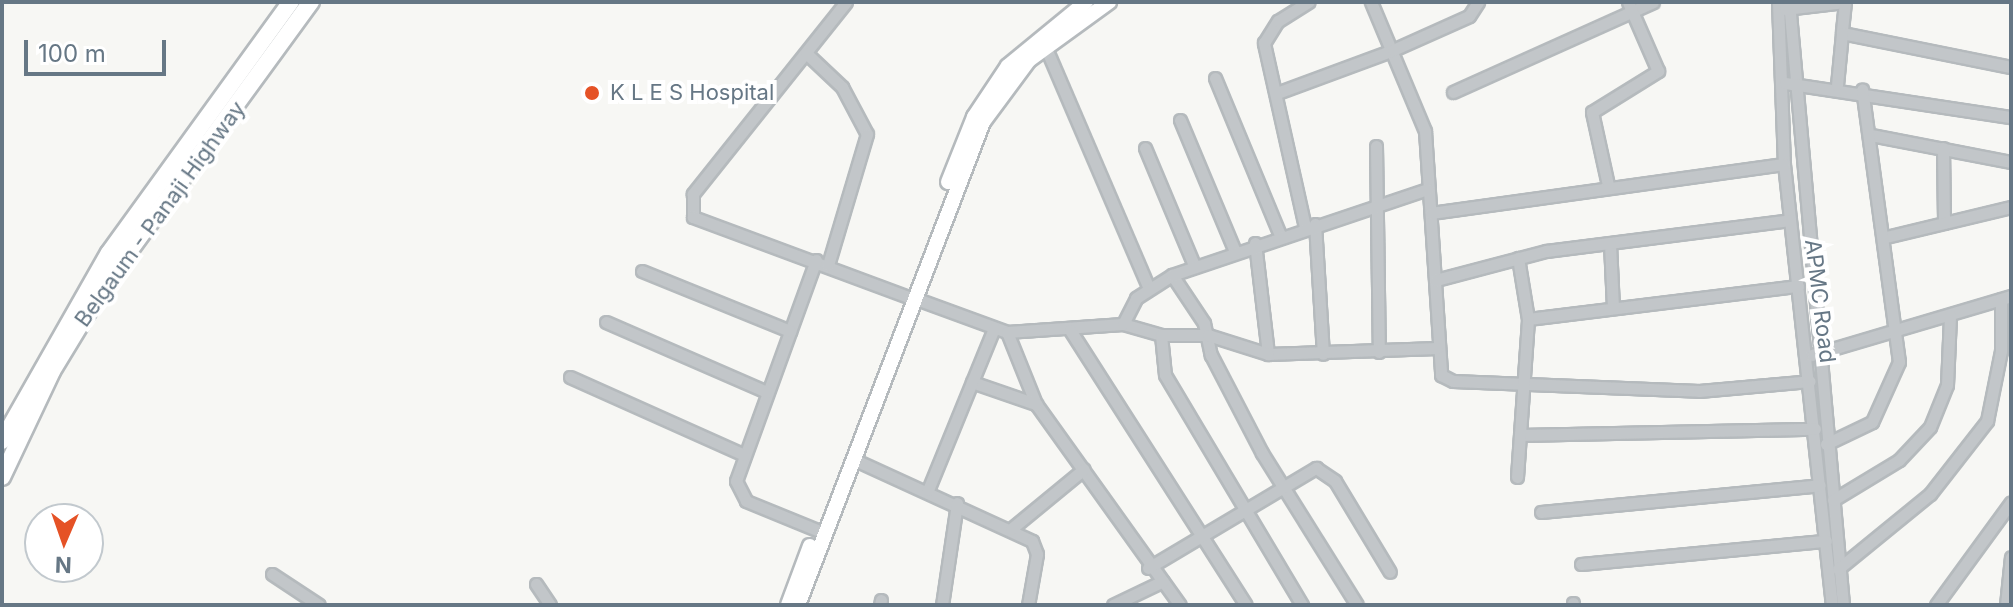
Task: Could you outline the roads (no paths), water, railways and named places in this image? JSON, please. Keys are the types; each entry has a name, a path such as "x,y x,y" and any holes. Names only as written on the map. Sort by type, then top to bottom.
{"highway":[{"name":"Belgaum - Panaji Highway","path":"2,441 109,253 291,2"},
{"name":"Belgaum - Panaji Highway","path":"2,477 52,371 103,287 311,2"}],"main road":[{"path":"798,604 985,99 1022,51 1086,2"},
{"path":"798,604 817,530 983,122 1045,46 1109,2"}],"street":[{"path":"846,2 690,203 703,223 816,260 1007,332 1123,324 1161,335 1208,335 1268,354 1437,348"},
{"path":"1371,2 1423,122 1436,280 1437,348 1446,379 1524,380 1699,391 1810,381"},
{"path":"1277,93 1393,50 1469,16 1478,2"},
{"path":"1453,92 1630,7 1653,2"},
{"path":"1783,6 1845,2 1837,85"},
{"path":"1300,4 1265,34 1310,226 1323,354"},
{"name":"APMC Road","path":"1783,6 1777,82 1784,164 1798,286 1826,444 1843,605"},
{"name":"APMC Road","path":"1783,6 1812,355 1810,381 1832,605"},
{"path":"1608,185 1592,112 1658,71 1630,7"},
{"path":"1842,33 2011,67"},
{"path":"1045,46 1148,286"},
{"path":"806,53 842,87 867,134 828,265"},
{"path":"1215,78 1280,235"},
{"path":"1777,82 1837,85 2011,117"},
{"path":"1826,444 1863,430 1879,414 1897,375 1898,330 1862,89"},
{"path":"1180,120 1234,249"},
{"path":"1871,135 2011,162"},
{"path":"1376,146 1379,352"},
{"path":"1145,148 1194,265"},
{"path":"1943,148 1944,223"},
{"path":"1431,213 1608,185 1784,164"},
{"path":"1123,324 1148,286 1194,265 1234,249 1428,189"},
{"path":"1886,237 2011,207"},
{"path":"1436,280 1518,258 1790,220"},
{"path":"1255,243 1268,354"},
{"path":"1610,244 1613,307"},
{"path":"1517,477 1528,319 1518,258"},
{"path":"816,260 744,455 740,496 817,530"},
{"path":"642,271 790,331"},
{"path":"1172,275 1208,335 1228,392 1357,605"},
{"path":"1528,319 1798,286"},
{"path":"1812,355 2006,297 2006,352 1987,421 1959,462 1864,554 1838,569"},
{"path":"1833,500 1899,460 1930,427 1947,385 1950,315"},
{"path":"606,322 767,392"},
{"path":"928,490 994,328"},
{"path":"1070,330 1246,605"},
{"path":"1007,332 1036,404 1084,469 1148,568 1163,581 1180,605"},
{"path":"1161,335 1165,375 1241,509 1302,605"},
{"path":"570,377 744,455"},
{"path":"972,382 1036,404"},
{"path":"1998,383 2011,383"},
{"path":"1520,435 1815,429"},
{"path":"853,459 957,503 1011,529 1036,547 1028,605"},
{"path":"1011,529 1084,469"},
{"path":"1148,568 1281,483 1308,470 1328,471 1390,572"},
{"path":"1541,512 1820,485"},
{"path":"1936,605 2011,502"},
{"path":"942,605 957,503"},
{"path":"1581,564 1826,541"},
{"path":"2006,605 2011,557"},
{"path":"272,574 319,605"},
{"path":"1113,605 1163,581"},
{"path":"536,584 550,605"}],"place":[{"name":"K L E S Hospital","path":"592,93"}]}
